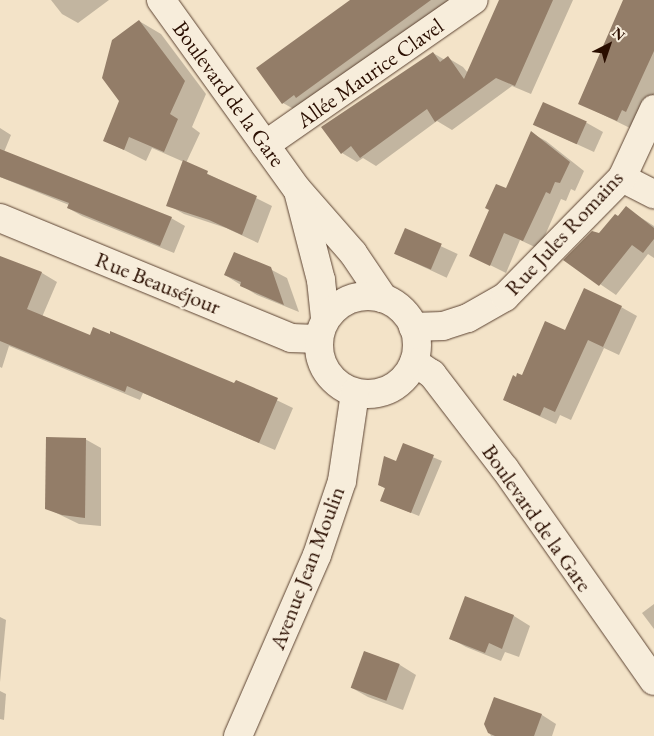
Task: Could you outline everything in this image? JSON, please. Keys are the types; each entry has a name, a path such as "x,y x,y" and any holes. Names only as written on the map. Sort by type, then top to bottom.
{"street":[{"name":"Boulevard de la Gare","path":"161,0 265,146 297,188 353,253 384,299"},
{"name":"Allée Maurice Clavel","path":"265,146 474,0"},
{"name":"Rue Jules Romains","path":"414,326 443,326 460,320 505,297 622,178 654,109"},
{"path":"622,178 654,194"},
{"name":"Boulevard de la Gare","path":"297,188 321,280 322,329"},
{"name":"Rue Beauséjour","path":"0,218 290,338 322,329"},
{"path":"368,296 384,299 397,305 414,326 417,338 414,362 409,373 391,389 379,394 355,393 336,383 323,367 319,353 322,329 337,306 352,298 368,296"},
{"name":"Boulevard de la Gare","path":"414,362 432,374 505,469 654,681"},
{"name":"Avenue Jean Moulin","path":"238,736 317,555 342,481 355,393"}],"building":[{"path":"350,0 431,0 296,98 294,95 282,104 256,68"},
{"path":"499,0 553,0 515,86 496,78 435,122 427,109 360,158 351,146 341,154 321,127 433,52 440,62 448,56 464,79"},
{"path":"623,0 654,0 654,51 626,112 622,110 617,121 578,104"},
{"path":"139,20 185,81 170,114 178,119 164,152 129,137 124,150 103,141 119,101 102,78 112,40"},
{"path":"543,102 587,122 577,144 533,125"},
{"path":"531,131 570,162 560,183 555,182 550,194 546,192 523,241 504,233 490,266 469,256 489,210 485,208 496,184 506,188"},
{"path":"0,149 172,217 160,246 67,208 69,203 0,177"},
{"path":"183,160 208,171 207,174 257,196 242,235 209,220 166,206"},
{"path":"626,206 654,228 654,239 643,253 632,245 599,286 563,260 592,231 599,233 615,214 618,216"},
{"path":"405,228 442,244 431,269 394,254"},
{"path":"234,252 271,267 284,305 240,286 241,282 224,275"},
{"path":"0,256 42,272 27,309 90,335 93,327 110,334 110,331 234,383 236,380 278,398 259,443 127,386 125,392 0,341"},
{"path":"584,288 622,306 603,347 588,340 555,412 544,407 540,416 503,400 513,375 516,377 517,373 522,375 545,321 565,330"},
{"path":"46,437 86,438 85,518 62,515 45,509"},
{"path":"403,443 434,455 411,513 380,501 385,488 378,485 384,456 396,461"},
{"path":"465,596 514,615 502,649 489,643 485,653 449,639"},
{"path":"364,651 400,664 386,701 351,688"},
{"path":"494,697 542,714 534,736 495,736 488,733 484,724"}]}
